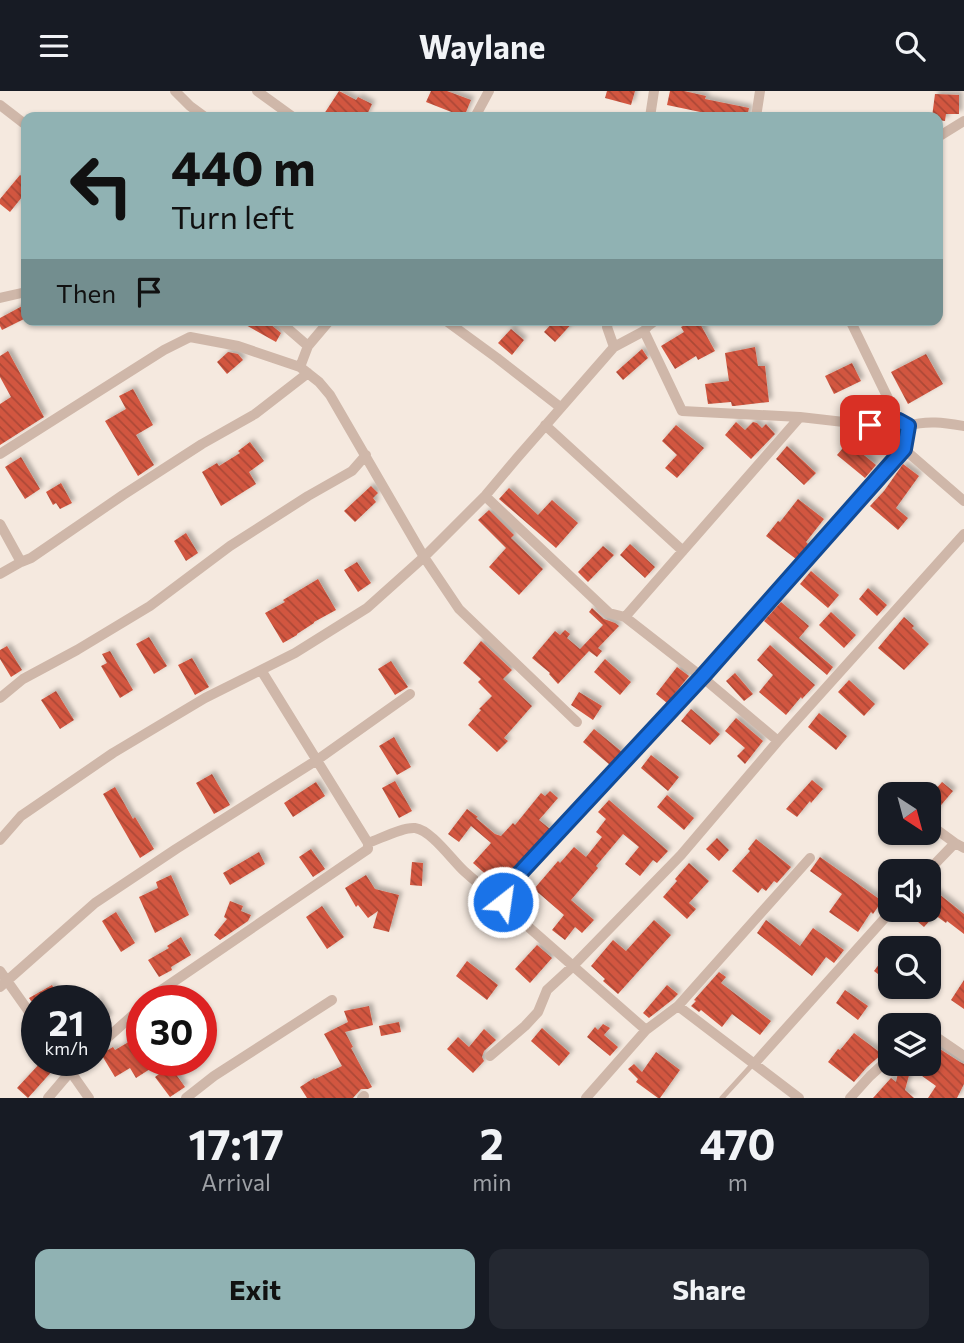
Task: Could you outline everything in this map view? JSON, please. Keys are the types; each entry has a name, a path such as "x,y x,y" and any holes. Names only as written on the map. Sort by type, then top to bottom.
{"street":[{"path":"175,91 198,112"},
{"path":"257,91 286,112"},
{"path":"478,112 489,91"},
{"path":"651,112 654,91"},
{"path":"757,112 760,91"},
{"path":"0,105 21,121"},
{"path":"186,112 190,106"},
{"path":"943,134 964,121"},
{"path":"0,298 21,293"},
{"path":"285,326 308,346"},
{"path":"0,574 31,558 201,444 255,414 304,370 308,346 325,326"},
{"path":"453,326 560,407"},
{"path":"606,326 614,347"},
{"path":"0,840 22,816 113,753 205,698 295,653 367,608 425,557 485,496 614,347 644,331 648,326"},
{"path":"503,902 508,886 702,677 904,449 903,423 853,326"},
{"path":"644,331 682,411 800,417 870,425 936,422 964,426"},
{"path":"0,454 164,350 190,337 238,346 304,370 319,381 330,395 425,557 459,609 577,722"},
{"path":"625,617 800,417"},
{"path":"545,425 683,551"},
{"path":"904,449 964,501"},
{"path":"0,698 23,679 150,606 230,546 352,471 366,455"},
{"path":"485,496 609,613 625,617 778,741"},
{"path":"0,524 21,562"},
{"path":"490,1056 525,1026 538,1011 547,990 681,855 778,741 964,534"},
{"path":"169,985 368,849 368,843 261,670"},
{"path":"21,1003 2,980 95,902 317,760 410,694"},
{"path":"368,843 418,828 436,841 461,869 503,902 572,967 646,1030"},
{"path":"941,860 959,845 942,833"},
{"path":"586,1098 646,1030 678,1006 810,858"},
{"path":"754,1063 881,922"},
{"path":"186,1098 214,1076 332,1000"},
{"path":"678,1006 799,1098"},
{"path":"112,1034 126,1021"},
{"path":"941,1040 964,1055"},
{"path":"850,1098 878,1069"},
{"path":"48,1098 67,1076"},
{"path":"74,1076 89,1098"}],"lane":[{"path":"722,1098 754,1063"}],"building":[{"path":"339,91 356,100 358,97 372,104 368,112 325,112"},
{"path":"431,91 447,91 471,100 466,112 451,112 426,102"},
{"path":"607,91 635,91 631,105 605,98"},
{"path":"670,91 684,91 706,96 705,99 749,108 748,112 700,112 667,105"},
{"path":"935,94 959,95 959,114 946,114 945,121 943,112 933,112"},
{"path":"21,176 21,198 10,212 0,204 0,199"},
{"path":"21,307 21,320 2,330 0,318"},
{"path":"248,326 272,326 281,333 276,342"},
{"path":"550,326 570,326 555,342 544,332"},
{"path":"701,326 715,351 698,360 696,356 675,369 661,346 684,332 681,327"},
{"path":"511,329 524,340 512,355 498,343"},
{"path":"755,347 758,366 765,366 769,402 734,406 731,402 708,404 705,384 729,381 725,353"},
{"path":"642,349 648,358 623,380 616,372"},
{"path":"8,351 44,417 0,445 0,404 11,397 0,377 0,356"},
{"path":"228,352 238,354 243,360 227,374 217,362"},
{"path":"926,354 943,384 908,404 891,372"},
{"path":"852,363 861,381 834,394 825,376"},
{"path":"133,389 153,425 136,435 154,465 138,476 105,421 126,409 119,396"},
{"path":"736,422 745,430 753,422 762,428 766,424 775,434 751,459 725,435"},
{"path":"676,425 704,448 677,478 665,468 677,455 662,441"},
{"path":"250,442 264,461 249,472 256,484 221,506 202,472 217,463 219,466 240,453 238,451"},
{"path":"848,442 876,465 865,478 837,455"},
{"path":"787,446 816,473 804,485 776,459"},
{"path":"21,457 40,489 25,499 5,467"},
{"path":"903,464 919,476 896,508 908,518 898,530 870,506"},
{"path":"61,483 72,503 60,509 56,503 53,505 46,492"},
{"path":"371,486 378,493 373,498 376,502 355,522 344,511"},
{"path":"509,488 538,515 552,500 578,523 556,548 499,499"},
{"path":"798,499 824,519 796,559 766,536"},
{"path":"489,510 514,535 511,538 543,569 519,595 489,567 506,548 478,520"},
{"path":"186,533 198,553 186,561 174,541"},
{"path":"630,544 655,567 645,578 620,555"},
{"path":"603,546 614,555 588,582 578,572"},
{"path":"357,562 371,583 358,592 344,570"},
{"path":"811,571 839,595 828,608 800,584"},
{"path":"318,579 336,610 283,643 265,613"},
{"path":"868,588 887,605 877,616 859,599"},
{"path":"781,602 809,626 799,638 833,667 827,675 764,621"},
{"path":"592,608 604,619 619,626 598,648 602,651 597,657 589,651 558,684 550,673 532,658 555,631 560,635 565,630 570,634 567,638 580,649 603,625 589,612"},
{"path":"831,612 856,635 844,648 819,625"},
{"path":"904,617 929,644 904,670 878,648"},
{"path":"149,637 167,666 154,674 136,644"},
{"path":"481,641 512,670 503,679 532,706 504,738 508,741 497,752 468,725 492,696 478,682 481,679 463,663"},
{"path":"770,645 815,685 786,715 759,692 773,675 757,660"},
{"path":"7,646 22,670 11,677 0,659 0,650"},
{"path":"110,651 133,690 120,698 101,666 107,663 102,654"},
{"path":"192,658 209,687 195,695 178,665"},
{"path":"605,659 631,682 620,695 594,672"},
{"path":"391,661 408,687 395,695 378,669"},
{"path":"677,667 689,676 667,703 656,694"},
{"path":"735,673 753,694 744,701 726,681"},
{"path":"849,680 875,704 864,716 838,692"},
{"path":"56,691 74,720 60,729 41,700"},
{"path":"579,692 602,706 593,720 571,705"},
{"path":"691,709 720,734 710,745 681,721"},
{"path":"819,713 847,736 836,750 808,727"},
{"path":"736,718 763,741 745,764 737,756 745,748 725,731"},
{"path":"594,729 622,752 610,765 583,742"},
{"path":"394,737 411,767 397,775 379,746"},
{"path":"651,755 679,777 668,791 641,768"},
{"path":"212,774 230,805 214,814 196,783"},
{"path":"812,780 823,789 797,817 786,809"},
{"path":"395,781 412,811 399,818 382,788"},
{"path":"316,782 325,796 293,817 284,803"},
{"path":"942,782 953,791 942,804"},
{"path":"115,787 154,849 140,858 103,794"},
{"path":"550,791 558,798 539,820 550,829 499,886 473,863 491,843 471,826 459,842 448,834 467,809 495,834 501,836 513,823 515,825 541,793 545,796"},
{"path":"667,795 694,818 684,830 657,807"},
{"path":"609,800 668,851 657,863 653,860 640,876 625,864 639,847 623,834 571,900 594,920 582,933 575,927 565,940 552,930 564,915 534,889 574,847 586,857 602,837 596,832 606,819 598,812"},
{"path":"717,838 729,850 719,861 706,849"},
{"path":"756,839 791,867 777,883 774,881 766,891 762,888 758,893 732,871 750,851 748,849"},
{"path":"311,849 325,869 313,877 299,857"},
{"path":"259,852 265,864 230,885 223,873"},
{"path":"820,857 878,898 878,907 873,914 871,912 858,932 829,912 842,894 810,871"},
{"path":"412,862 423,863 422,886 410,885"},
{"path":"689,863 709,881 689,903 696,909 687,919 663,897"},
{"path":"171,875 189,915 155,933 139,897 158,888 156,882"},
{"path":"366,875 375,889 399,895 389,932 373,928 378,911 368,918 358,905 356,907 345,888"},
{"path":"941,896 964,914 964,934 947,921 946,923 941,919"},
{"path":"230,901 243,906 241,911 251,915 248,921 220,940 214,935 227,919 224,917"},
{"path":"322,906 344,937 327,949 306,917"},
{"path":"116,912 135,943 121,952 102,921"},
{"path":"654,920 671,935 618,994 591,966 613,940 626,951"},
{"path":"766,920 800,946 813,928 844,950 834,963 826,957 812,976 757,933"},
{"path":"181,937 191,955 159,977 148,960 169,948 167,946"},
{"path":"537,945 552,958 530,983 515,969"},
{"path":"467,961 498,985 487,1000 456,976"},
{"path":"719,972 726,977 721,983 771,1021 760,1035 732,1014 722,1027 701,1010 699,1012 691,1006"},
{"path":"964,980 964,1009 951,1000"},
{"path":"667,985 678,994 649,1018 643,1013"},
{"path":"845,990 868,1006 858,1020 836,1003"},
{"path":"369,1006 373,1025 345,1032 372,1087 361,1089 353,1098 307,1098 300,1087 342,1066 324,1034 348,1022 344,1011"},
{"path":"399,1022 401,1032 381,1036 379,1026"},
{"path":"603,1024 610,1028 604,1035 618,1047 610,1056 587,1037 595,1027 598,1030"},
{"path":"542,1028 570,1053 559,1066 531,1041"},
{"path":"484,1029 496,1040 484,1051 484,1061 473,1073 447,1049 458,1037 469,1047"},
{"path":"854,1033 878,1051 878,1057 854,1082 828,1062 838,1049 840,1050"},
{"path":"126,1044 126,1070 115,1077 112,1072 112,1048 115,1050"},
{"path":"941,1050 964,1064 964,1084 957,1098 928,1098 936,1086 922,1076 941,1076"},
{"path":"656,1052 680,1070 660,1098 636,1082 638,1079 628,1069 634,1064 642,1072"},
{"path":"28,1076 48,1076 28,1098 17,1088"},
{"path":"177,1076 185,1087 170,1097 155,1077"},
{"path":"897,1076 909,1076 905,1090 914,1098 873,1098 891,1078 896,1082"}],"route":[{"path":"503,902 508,886 702,677 904,449 908,426 899,421 870,425"}]}
